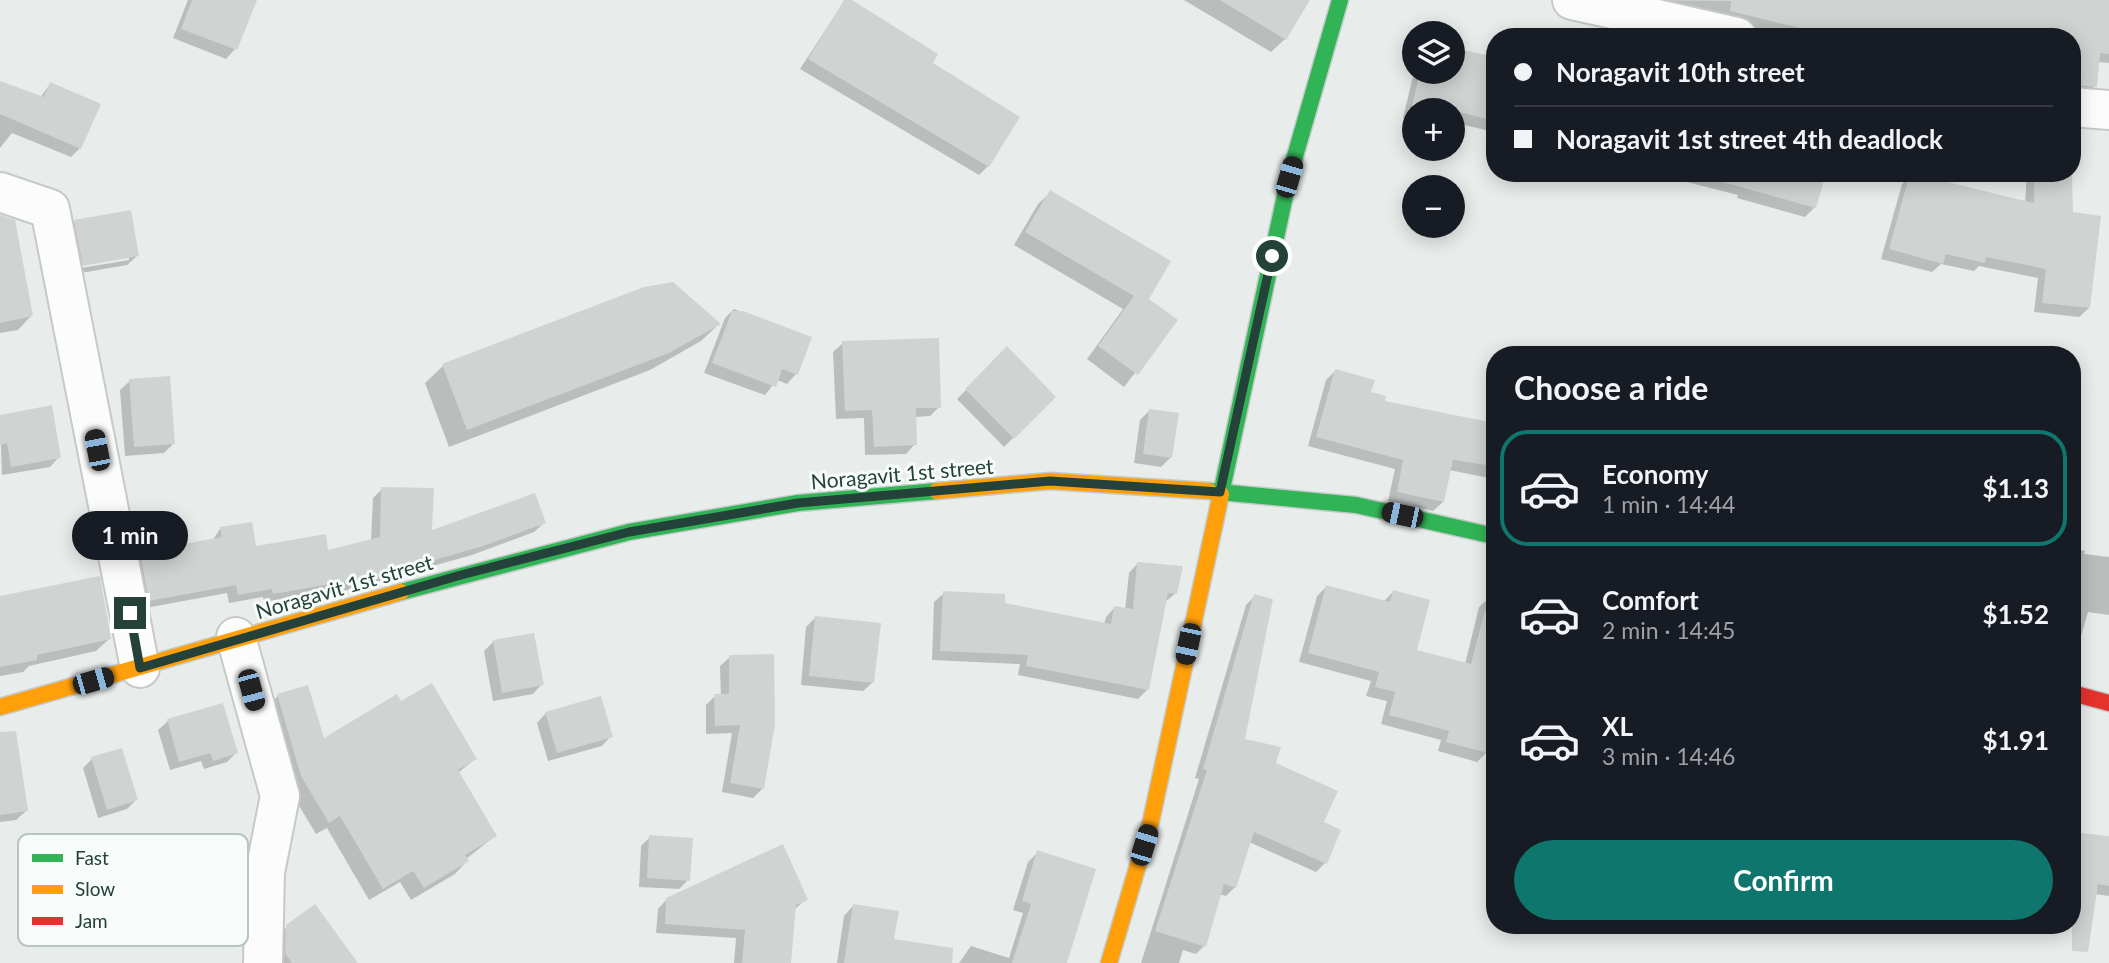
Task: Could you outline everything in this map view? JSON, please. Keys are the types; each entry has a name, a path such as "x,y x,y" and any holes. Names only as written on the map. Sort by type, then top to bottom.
{"main road":[{"path":"1109,963 1151,821 1289,177 1340,0"},
{"name":"Noragavit 1st street","path":"0,707 236,638 629,532 798,503 1050,481 1220,492 1356,505 1486,534"},
{"path":"2081,695 2109,703"}],"street":[{"path":"1572,0 1697,28"},
{"path":"2081,108 2109,110"},
{"path":"0,192 51,209 140,668"},
{"path":"236,638 280,796 265,872 263,963"}],"building":[{"path":"192,0 257,0 237,50 181,29"},
{"path":"844,0 852,0 938,54 933,63 1020,117 989,167 808,59"},
{"path":"1220,0 1310,0 1286,40"},
{"path":"1731,0 2109,0 2109,54 2100,53 2097,87 2081,86 2081,28 1800,28 1730,11"},
{"path":"1465,50 1486,55 1486,119 1465,113 1465,98 1414,98 1417,84 1465,84"},
{"path":"0,81 44,97 50,82 101,104 81,149 0,114"},
{"path":"1723,182 1823,182 1816,208"},
{"path":"1908,182 1947,182 2034,203 2034,182 2072,182 2073,212 2101,216 2090,308 2042,303 2046,269 1986,257 1985,263 1946,254 1943,264 1889,249"},
{"path":"1050,190 1171,261 1149,299 1178,320 1138,375 1098,346 1134,296 1025,232"},
{"path":"131,210 139,256 83,266 74,220"},
{"path":"0,215 15,220 33,316 0,323"},
{"path":"673,282 721,324 669,353 467,430 442,364 644,287"},
{"path":"732,311 743,311 812,337 798,375 782,369 776,387 712,363"},
{"path":"939,338 941,408 916,408 917,445 874,447 872,410 845,411 842,341"},
{"path":"1007,346 1056,397 1014,439 965,389"},
{"path":"1335,369 1375,380 1371,392 1386,396 1385,401 1486,421 1486,465 1453,460 1444,502 1397,492 1403,460 1316,437"},
{"path":"170,376 175,444 134,447 129,379"},
{"path":"52,405 61,458 11,467 7,443 0,445 0,415"},
{"path":"1149,409 1179,413 1172,458 1143,454"},
{"path":"381,487 434,488 432,530 535,493 546,523 483,546 354,583 353,580 273,594 272,589 238,595 236,585 149,601 140,552 222,537 220,527 252,522 256,546 326,534 328,550 380,537"},
{"path":"1137,562 1183,566 1177,594 1168,593 1149,690 1026,666 1028,655 940,651 943,591 1005,594 1005,603 1111,624 1114,606 1133,609"},
{"path":"100,576 111,639 37,655 37,660 0,667 0,596"},
{"path":"1326,585 1390,602 1393,590 1430,600 1417,650 1471,664 1486,610 1486,752 1446,742 1449,731 1389,715 1395,692 1375,687 1379,672 1308,653"},
{"path":"1254,594 1273,599 1245,739 1281,747 1276,763 1338,791 1324,822 1341,830 1327,864 1254,832 1236,888 1224,884 1206,947 1155,931 1207,770 1203,769"},
{"path":"815,616 881,623 874,683 809,676"},
{"path":"534,633 544,685 502,693 493,640"},
{"path":"774,654 775,724 764,789 730,783 740,725 715,726 714,694 729,694 729,655"},
{"path":"432,683 477,759 458,770 497,836 465,855 469,861 424,888 413,871 383,889 340,816 329,823 301,776 277,694 308,685 324,738 397,694 401,701"},
{"path":"601,696 613,737 557,753 545,712"},
{"path":"223,703 238,753 213,761 210,753 179,762 167,719"},
{"path":"16,731 28,811 0,815 0,732"},
{"path":"122,748 138,800 107,810 91,757"},
{"path":"2081,833 2109,836 2109,886 2098,884 2088,952 2072,951 2072,934 2081,934"},
{"path":"649,835 693,838 690,881 647,878"},
{"path":"783,844 808,900 796,905 791,963 742,963 745,930 665,924 666,898"},
{"path":"1037,850 1096,869 1067,963 1012,963 1031,904 1022,901"},
{"path":"315,904 358,963 292,963 285,953 286,925"},
{"path":"853,904 899,911 894,939 953,948 952,963 844,963"}],"traffic: fast":[{"path":"1221,494 1289,177 1340,0"},
{"path":"401,592 629,532 798,503 937,491"},
{"path":"1209,491 1356,505 1486,534"}],"traffic: slow":[{"path":"937,491 1050,481 1209,491"},
{"path":"1109,963 1151,821 1221,494"},
{"path":"0,707 401,592"}],"traffic: jam":[{"path":"2081,695 2109,703"}],"route":[{"path":"130,613 140,668 236,638 461,575 629,532 798,503 1050,481 1220,492 1272,256"}]}
